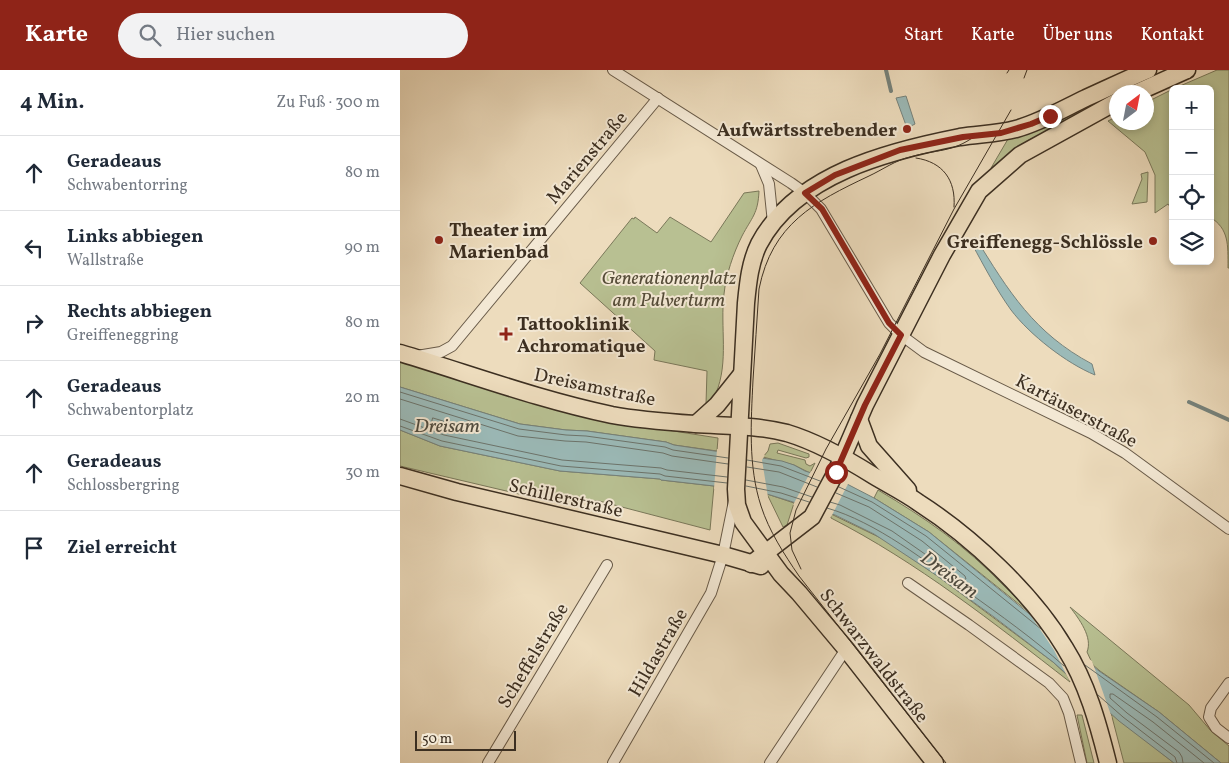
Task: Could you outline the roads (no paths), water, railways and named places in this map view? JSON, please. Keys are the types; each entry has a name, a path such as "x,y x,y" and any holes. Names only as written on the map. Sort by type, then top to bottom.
{"main road":[{"path":"735,501 748,280 759,245 773,223 790,204 835,175 900,150 963,137 1001,133 1044,119 1148,70"},
{"path":"1154,85 1187,70"},
{"path":"751,564 810,519 839,465 859,418 901,335 979,191 1020,155 1109,106"},
{"name":"Dreisamstraße","path":"407,355 585,409 635,418 761,428 787,434 839,465 920,503"},
{"path":"696,424 717,405 741,375"},
{"path":"859,418 869,446 920,503 973,544 1035,605 1066,649 1083,681 1099,728 1108,763"},
{"name":"Schillerstraße","path":"400,476 466,494 723,556"},
{"name":"Schwarzwaldstraße","path":"735,501 744,522 765,552 846,650 934,763"},
{"name":"Schwarzwaldstraße","path":"723,556 782,574"}],"street":[{"name":"Kartäuserstraße","path":"613,70 805,193 822,209 889,323 901,335 924,352 1098,437 1125,453 1229,529"},
{"name":"Marienstraße","path":"407,355 441,352 452,346 658,98"},
{"path":"761,165 769,184 773,223"},
{"name":"Hildastraße","path":"613,763 712,593 723,556 735,501"},
{"name":"Scheffelstraße","path":"488,763 607,565"},
{"path":"908,583 969,624 1049,684 1063,698 1069,713 1081,763"},
{"path":"770,763 846,650"},
{"path":"1229,682 1211,708 1209,717 1216,728 1229,738"}],"water":[{"path":"906,96 915,124 907,128 896,98"},
{"path":"975,237 999,276 1024,310 1054,339 1092,364 1095,375 1072,363 1049,347 1028,329 1011,310 972,244"},
{"name":"Dreisam","path":"400,387 520,424 666,442 674,445 782,461 805,471 847,484 874,498 929,532 1099,671 1159,712 1221,763 1174,763 1119,721 1053,662 994,617 936,575 874,534 835,515 767,494 660,479 560,471 440,446 400,430"}],"waterway":[{"path":"886,70 891,91"},
{"path":"1189,402 1229,420"}],"tram line":[{"path":"1024,78 1027,70"},
{"path":"801,569 792,550 790,533 796,510 826,449 880,354 954,209 1011,110"},
{"path":"946,763 799,576 782,551 764,515 757,491 751,444 752,396 759,289 765,267 774,248 785,232 798,218 830,195 905,158 951,148 975,136"},
{"path":"916,158 934,164 946,174 953,189 954,207"}],"place":[{"name":"Aufwärtsstrebender","path":"907,129"},
{"name":"Theater im Marienbad","path":"439,240"},
{"name":"Greiffenegg-Schlössle","path":"1153,241"},
{"name":"Tattooklinik Achromatique","path":"506,334"}],"park label":[{"name":"Generationenplatz am Pulverturm","path":"669,288"}]}
